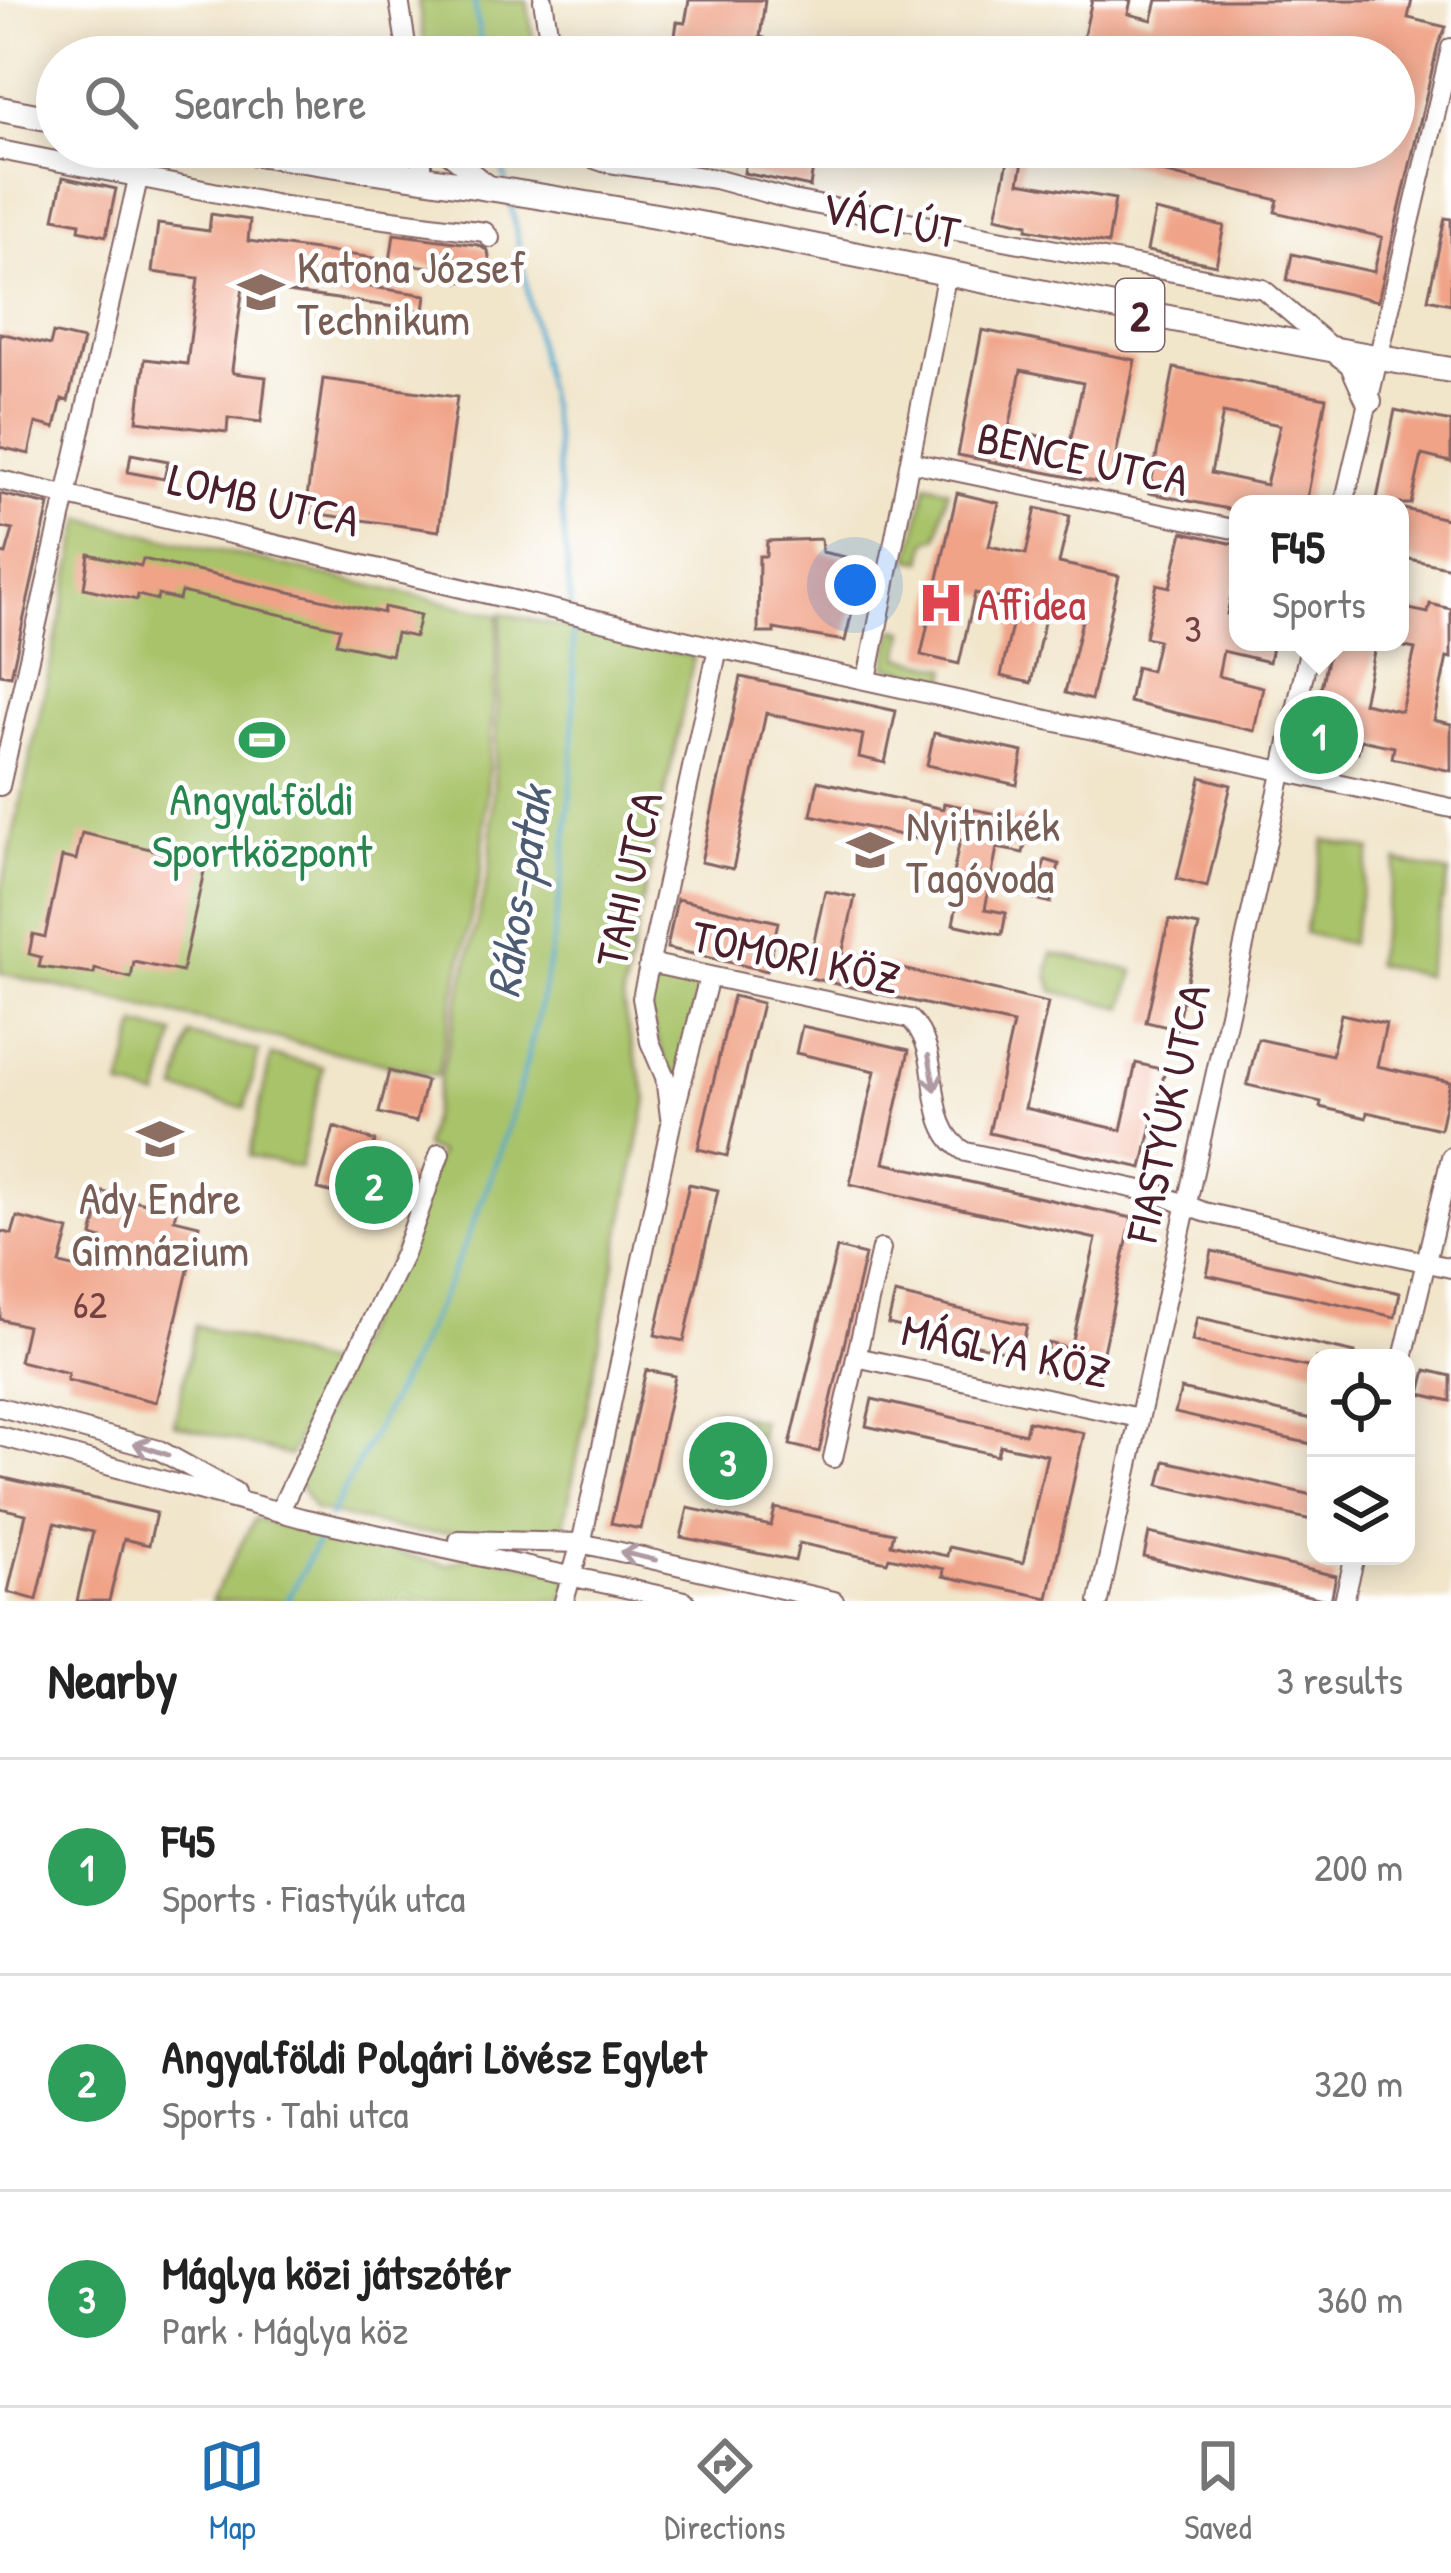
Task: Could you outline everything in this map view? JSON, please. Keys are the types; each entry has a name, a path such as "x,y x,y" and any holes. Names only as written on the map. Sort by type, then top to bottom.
{"main road":[{"path":"0,109 36,116"},
{"name":"VÁCI ÚT","path":"352,168 544,197 947,272 1154,318 1451,370"},
{"path":"1334,350 1352,363 1369,401"}],"street":[{"path":"400,0 405,36"},
{"path":"543,0 549,36"},
{"path":"1346,495 1451,48"},
{"path":"0,150 36,158"},
{"path":"86,168 284,206 484,232 490,238"},
{"path":"422,168 422,179"},
{"path":"466,168 493,189"},
{"name":"VÁCI ÚT","path":"661,168 792,200 1263,289 1334,350"},
{"path":"0,786 138,179"},
{"path":"867,679 947,272"},
{"name":"BENCE UTCA","path":"911,462 1229,528"},
{"name":"LOMB UTCA","path":"0,480 718,648 1451,808"},
{"name":"TAHI UTCA","path":"671,1124 665,1077 644,1020 642,998 718,648"},
{"name":"FIASTYÚK UTCA","path":"1099,1601 1309,651"},
{"path":"1252,762 1276,747 1290,726"},
{"name":"TOMORI KÖZ","path":"649,963 910,1019 926,1041 943,1130 951,1144 966,1152 1186,1205"},
{"name":"TAHI UTCA","path":"564,1601 671,1124 709,977"},
{"path":"279,1512 404,1254 440,1153"},
{"path":"1405,1349 1451,1161"},
{"path":"1186,1205 1451,1268"},
{"name":"MÁGLYA KÖZ","path":"833,1458 881,1249"},
{"name":"MÁGLYA KÖZ","path":"856,1357 1139,1418"},
{"path":"0,1407 159,1450 254,1504"},
{"path":"0,1436 302,1518 685,1601"},
{"path":"412,1539 580,1544 834,1601"},
{"path":"1344,1601 1352,1565"}],"green space":[{"path":"418,0 527,0 533,36 423,36"},
{"path":"927,484 948,489 938,537 927,541 923,561 910,559"},
{"name":"Angyalföldi Sportközpont","path":"82,519 499,615 482,865 437,1076 0,973 0,897"},
{"path":"502,613 694,657 623,994 647,1100 564,1525 551,1532 417,1533 314,1510 295,1477 439,1153 424,1148 490,866"},
{"path":"894,629 905,631 900,657 948,668 946,680 886,666"},
{"path":"1325,840 1371,850 1350,944 1304,933"},
{"path":"1397,861 1449,873 1425,976 1374,964"},
{"path":"1052,953 1134,971 1124,1008 1053,991 1048,974"},
{"path":"662,975 699,987 679,1078 672,1078 649,1016 654,982"},
{"path":"137,1025 175,1034 159,1098 121,1088"},
{"path":"190,1035 259,1051 245,1108 177,1091"},
{"path":"271,1055 323,1067 300,1168 249,1156"},
{"path":"196,1325 330,1366 290,1456 174,1424"},
{"path":"714,1410 762,1421 747,1492 698,1481"},
{"path":"255,1518 447,1565 478,1553 573,1575 564,1601 211,1601"}],"building":[{"path":"689,0 765,0 760,36 675,36 677,22 685,23"},
{"path":"1092,0 1131,0 1128,14 1152,20 1157,0 1412,0 1408,18 1446,27 1415,143 1415,36 1084,36"},
{"path":"745,168 813,168 810,187 744,173"},
{"path":"1006,168 1022,168 1019,182 1115,199 1108,244 1027,229 1028,224 996,217"},
{"path":"1145,168 1409,168 1378,301 1287,280 1292,254 1374,272 1382,237 1275,212 1278,200"},
{"path":"63,177 116,189 106,236 79,230 80,223 54,218"},
{"path":"1155,211 1224,226 1216,265 1147,251"},
{"path":"211,214 250,220 248,241 375,258 371,287 426,295 424,311 243,286 232,370 266,377 261,422 228,418 227,432 137,421 145,359 187,364 198,278 152,272 158,224 209,231"},
{"path":"1445,218 1451,219 1451,304 1428,299"},
{"path":"394,234 478,245 488,251 492,278 457,282 456,270 390,262"},
{"path":"982,330 1135,360 1110,485 958,455","holes":["1021,370 1083,383 1070,443 1009,429"]},
{"path":"0,333 50,345 53,333 83,340 68,401 62,399 55,428 36,423 29,454 0,447"},
{"path":"1174,368 1326,398 1308,495 1229,495 1229,509 1149,493","holes":["1223,413 1280,425 1266,485 1211,473"]},
{"path":"323,379 457,397 439,531 305,512"},
{"path":"1395,410 1451,422 1451,462 1422,455 1411,504 1409,495 1378,495"},
{"path":"131,454 168,461 164,479 128,472"},
{"path":"957,493 999,503 989,546 1026,554 1036,508 1070,516 1059,563 1119,576 1091,700 1065,693 1083,616 1047,608 1031,683 1001,676 1017,602 975,593 959,664 921,655"},
{"path":"0,494 49,505 11,676 0,674 0,553 6,554 13,530 0,527"},
{"path":"1409,510 1451,520 1451,568 1409,559"},
{"path":"1183,532 1229,543 1229,651 1271,651 1269,662 1223,651 1218,676 1263,687 1254,731 1129,702 1136,667 1151,671 1158,640 1145,637 1157,584 1170,587"},
{"path":"821,539 822,552 864,561 845,641 774,629 774,633 758,633 759,556 766,556 767,541"},
{"path":"89,554 141,566 143,559 383,613 384,607 420,615 415,637 396,633 391,655 336,643 340,628 181,592 179,600 138,595 137,600 84,588"},
{"path":"1430,604 1451,609 1451,658 1447,657 1434,720 1451,724 1451,771 1392,758 1394,747 1361,740 1358,752 1309,742 1329,651 1374,651 1363,703 1401,711 1415,649 1409,648 1409,609 1428,613"},
{"path":"741,677 896,711 885,763 859,757 863,735 766,713 733,869 701,862"},
{"path":"934,733 1023,752 1017,785 927,765"},
{"path":"1201,777 1231,785 1207,887 1177,879"},
{"path":"818,781 943,809 944,803 1030,821 1023,853 997,848 985,909 1006,913 1002,935 953,924 960,890 950,888 960,840 919,832 918,839 811,815"},
{"name":"Angyalföldi Sportközpont","path":"82,833 206,862 182,972 134,962 131,978 95,969 94,974 39,967 41,957 29,954 33,934 45,937 62,857 76,860"},
{"path":"1045,860 1059,864 1051,903 1035,899"},
{"path":"825,891 855,897 842,955 1048,1003 1025,1108 1121,1130 1136,1063 1165,1070 1142,1168 989,1133 1013,1024 806,977"},
{"path":"677,899 778,922 767,971 667,948"},
{"path":"1169,920 1199,926 1176,1029 1146,1022"},
{"path":"733,996 762,1003 727,1156 698,1149"},
{"path":"1341,1014 1386,1024 1377,1066 1450,1082 1440,1129 1367,1112 1366,1118 1247,1085 1258,1039 1332,1055"},
{"path":"802,1026 909,1050 884,1163 1132,1218 1096,1384 1042,1371 1049,1343 1071,1349 1096,1239 850,1184 875,1071 796,1053"},
{"path":"389,1071 426,1081 416,1122 379,1113"},
{"path":"334,1127 375,1141 367,1166 416,1180 405,1212 318,1189"},
{"path":"689,1184 718,1190 684,1341 655,1335"},
{"path":"103,1192 176,1211 174,1219 199,1225 156,1402 67,1380 68,1373 19,1361 27,1326 0,1319 0,1231 12,1234 17,1217 69,1230 60,1264 94,1272 102,1239 92,1236"},
{"path":"837,1248 865,1255 819,1452 790,1445"},
{"path":"1212,1251 1400,1293 1395,1317 1207,1275"},
{"path":"895,1294 1027,1325 1020,1355 888,1324"},
{"path":"1197,1317 1337,1349 1307,1349 1307,1367 1192,1341"},
{"path":"646,1370 675,1376 641,1529 611,1523"},
{"path":"1426,1370 1451,1376 1451,1401 1420,1394"},
{"path":"1181,1389 1307,1418 1307,1443 1175,1413"},
{"path":"872,1399 1025,1434 1028,1421 1084,1433 1048,1598 943,1576 944,1569 889,1557 887,1562 799,1543 795,1561 681,1537 688,1508 771,1526 775,1508 894,1533 891,1544 947,1556 949,1547 1023,1563 1047,1455 1000,1445 997,1455 866,1426"},
{"path":"1165,1461 1307,1494 1307,1519 1159,1485"},
{"path":"0,1477 156,1513 149,1545 124,1539 109,1601 77,1601 93,1532 55,1523 37,1600 8,1592 26,1514 0,1508"},
{"path":"1149,1533 1336,1576 1331,1601 1144,1557"}],"waterway":[{"name":"Rákos-patak","path":"474,0 480,36"},
{"name":"Rákos-patak","path":"503,168 506,182"},
{"name":"Rákos-patak","path":"510,199 555,436 571,609"},
{"name":"Rákos-patak","path":"330,1517 449,1281 493,1172 517,1096 553,939 564,860 574,700 572,620"},
{"name":"Rákos-patak","path":"287,1601 325,1527"}],"place":[{"name":"Katona József Technikum","path":"261,292"},
{"name":"Affidea","path":"941,603"},
{"name":"F45","path":"1319,735"},
{"name":"Angyalföldi Sportközpont","path":"262,740"},
{"name":"Nyitnikék Tagóvoda","path":"870,850"},
{"name":"Ady Endre Gimnázium","path":"160,1139"},
{"name":"Angyalföldi Polgári Lövész Egylet","path":"374,1185"},
{"name":"Máglya közi játszótér","path":"728,1461"}]}
